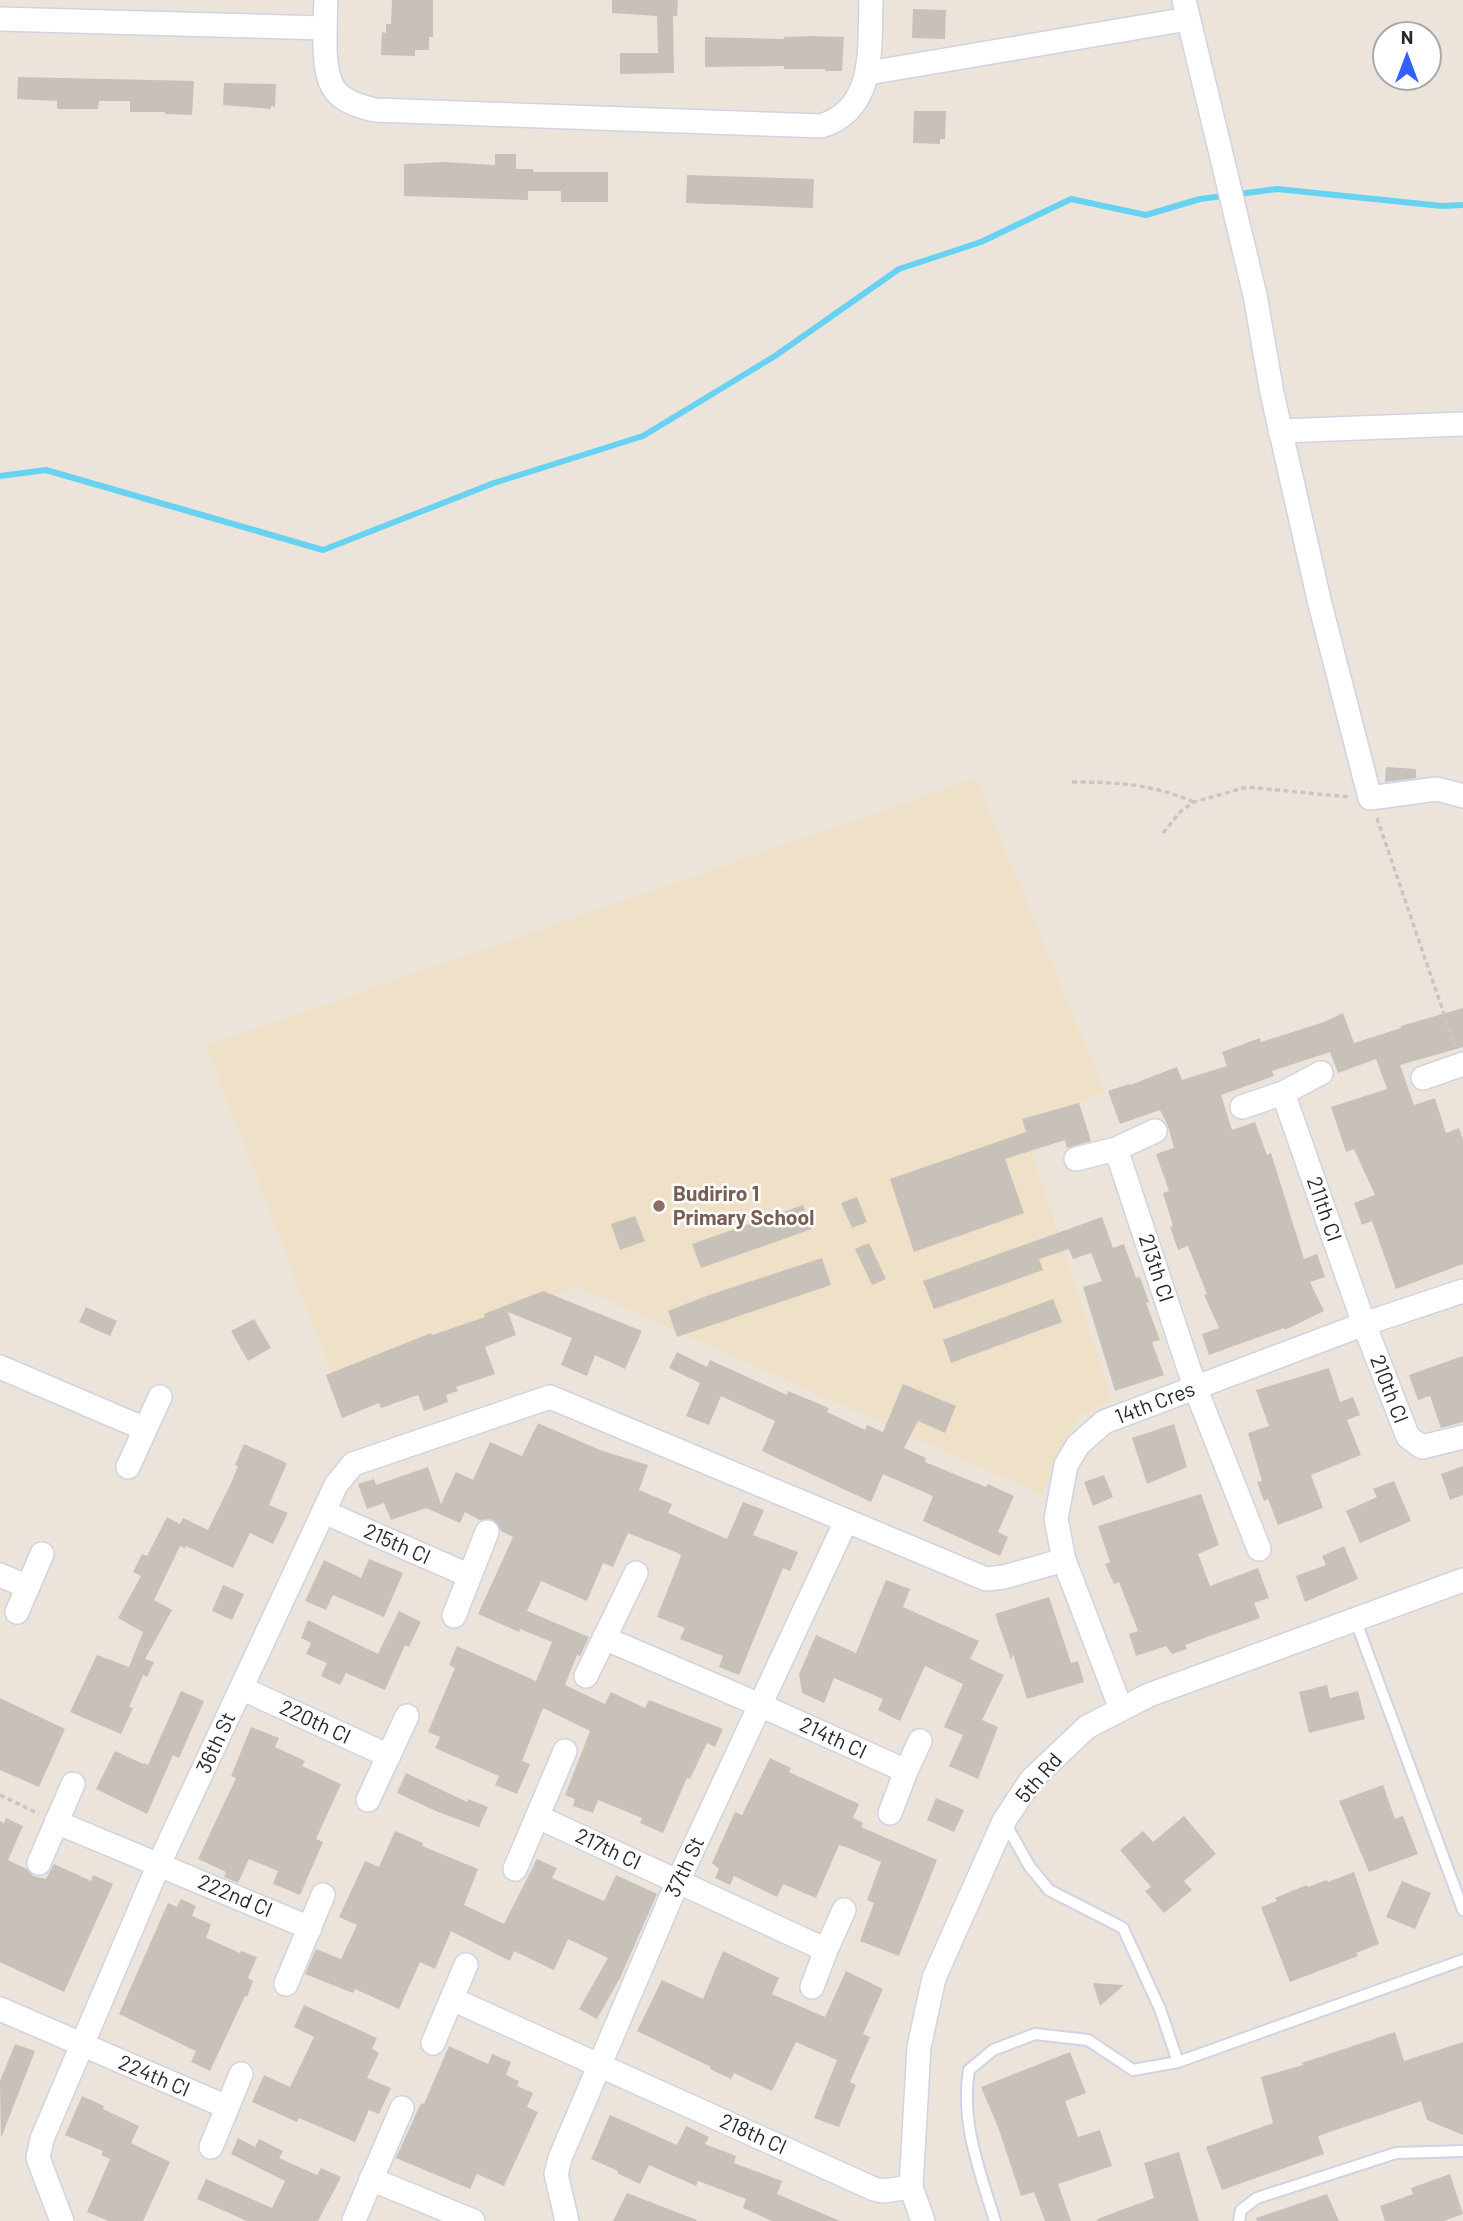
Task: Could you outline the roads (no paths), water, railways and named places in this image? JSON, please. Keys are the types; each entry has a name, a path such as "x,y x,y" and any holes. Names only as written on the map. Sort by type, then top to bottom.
{"street":[{"path":"326,0 326,75 330,85 349,103 375,110 821,126 834,121 854,103 868,73 871,0"},
{"path":"868,73 1186,10 1255,295 1280,430 1320,604 1370,798 1437,789 1463,796"},
{"path":"0,19 325,28"},
{"path":"1280,430 1463,424"},
{"path":"1423,1078 1462,1066"},
{"path":"1242,1107 1283,1093 1321,1073"},
{"name":"211th Cl","path":"1283,1093 1364,1324"},
{"path":"1076,1159 1116,1149 1156,1131"},
{"name":"213th Cl","path":"1116,1149 1195,1387 1259,1549"},
{"name":"14th Cres","path":"1121,1709 1064,1560 1056,1519 1066,1465 1078,1445 1104,1422 1364,1324 1463,1291"},
{"name":"210th Cl","path":"1364,1324 1408,1437 1422,1447 1463,1437"},
{"path":"0,1367 145,1429"},
{"path":"128,1467 160,1396"},
{"name":"36th St","path":"62,2221 38,2158 42,2139 159,1864 336,1485 353,1464 550,1396 845,1521"},
{"name":"215th Cl","path":"324,1512 470,1576"},
{"path":"845,1521 986,1579 1004,1577 1064,1560"},
{"name":"37th St","path":"567,2221 556,2174 598,2064 678,1881 845,1521"},
{"path":"454,1616 487,1532"},
{"path":"17,1612 42,1554"},
{"path":"586,1675 636,1573"},
{"path":"0,1575 28,1587"},
{"name":"5th Rd","path":"923,2221 911,2187 919,2047 934,1978 1004,1821 1031,1780 1087,1727 1149,1695 1463,1580"},
{"name":"214th Cl","path":"604,1638 906,1771"},
{"name":"220th Cl","path":"241,1688 388,1756"},
{"path":"368,1800 407,1716"},
{"path":"890,1813 920,1741"},
{"path":"515,1869 565,1751"},
{"path":"39,1863 73,1784"},
{"name":"217th Cl","path":"538,1817 826,1950"},
{"name":"222nd Cl","path":"56,1822 310,1928"},
{"path":"286,1984 323,1895"},
{"path":"812,1987 844,1910"},
{"path":"433,2043 466,1965"},
{"name":"218th Cl","path":"452,1998 874,2189 883,2191 911,2187"},
{"name":"224th Cl","path":"0,2008 227,2107"},
{"path":"211,2147 241,2074"},
{"path":"354,2220 402,2108"},
{"path":"371,2179 473,2221"}],"lane":[{"path":"1355,1619 1463,1909"},
{"path":"1004,1821 1031,1867 1049,1890 1123,1928 1160,2009 1178,2062"},
{"path":"995,2221 974,2155 965,2094 968,2070 993,2050 1035,2035 1088,2040 1133,2070 1178,2062 1463,1960"},
{"path":"1239,2221 1241,2210 1257,2198 1396,2153 1463,2151"}],"waterway":[{"path":"0,476 46,470 323,550 494,483 643,436 775,356 899,269 981,242 1071,199 1146,215 1200,199 1277,189 1442,206 1463,205"}],"place":[{"name":"Budiriro 1 Primary School","path":"659,1206"}]}
